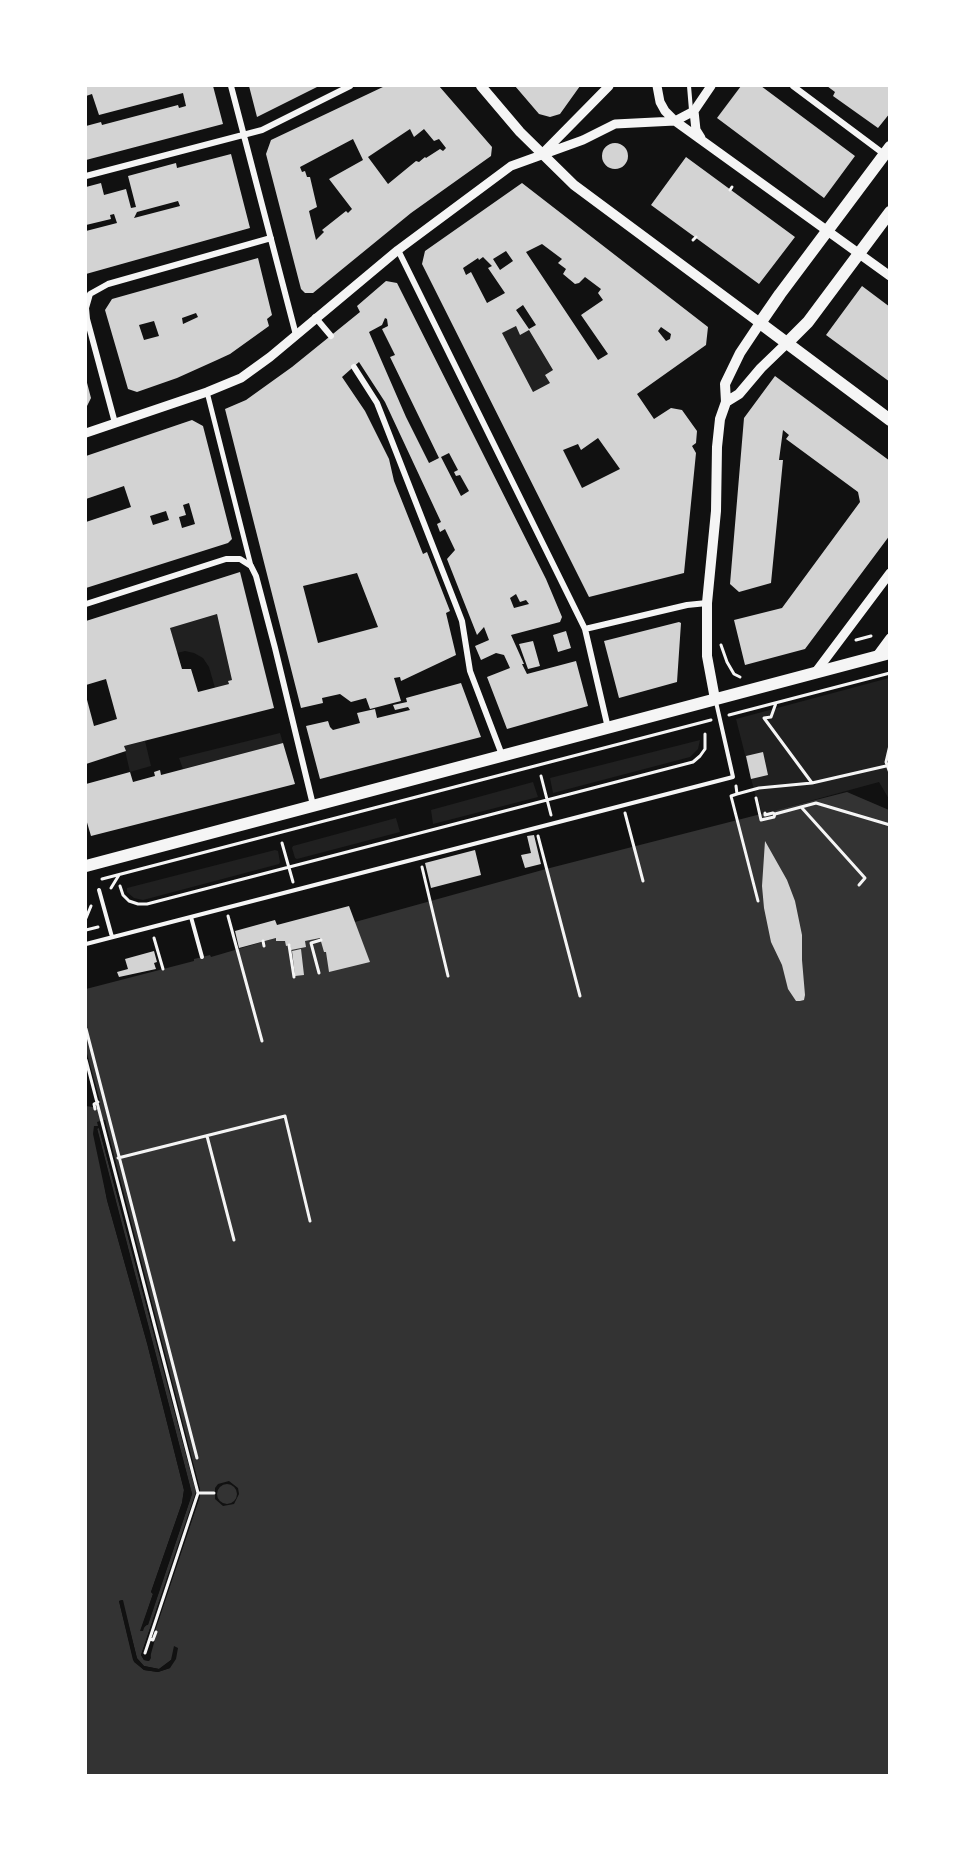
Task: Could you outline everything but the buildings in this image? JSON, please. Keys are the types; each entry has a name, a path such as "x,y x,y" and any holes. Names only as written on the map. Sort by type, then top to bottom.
{"main road":[{"path":"481,86 541,155 574,185 890,420"},
{"path":"715,699 707,656 707,603 716,511 717,447 720,419 726,402 725,384 740,353 780,294 827,230 888,154"},
{"path":"726,402 739,394 761,368 808,322 890,212"},
{"path":"86,866 890,654"}],"street":[{"path":"231,86 296,335"},
{"path":"86,176 262,130 350,86"},
{"path":"541,155 609,86"},
{"path":"657,86 664,111 675,121 890,276"},
{"path":"86,433 242,378 398,250 512,166 583,140 615,124 675,121 692,112 711,86"},
{"path":"793,86 888,154"},
{"path":"692,112 701,138"},
{"path":"115,423 87,319 86,308 90,294 108,284 271,238"},
{"path":"398,250 585,629 608,728"},
{"path":"315,317 331,336"},
{"path":"354,367 377,403 462,621 470,671 502,756"},
{"path":"207,392 251,566 256,576 275,648 313,806"},
{"path":"86,604 226,559 240,560 251,566"},
{"path":"814,673 890,573"},
{"path":"585,629 687,605 707,603"},
{"path":"876,657 890,639"}],"lane":[{"path":"689,86 692,112"},
{"path":"86,944 734,777 715,699"},
{"path":"99,890 112,937"},
{"path":"191,917 202,957"}],"path":[{"path":"853,641 872,636"},
{"path":"720,642 734,674 756,688"},
{"path":"95,881 890,673"},
{"path":"776,703 771,717 764,718 812,783"},
{"path":"120,886 123,895 129,901 147,904 693,762 705,749 705,734"},
{"path":"890,746 886,756 886,766 890,773"},
{"path":"758,902 731,796 759,788 812,783 886,766"},
{"path":"541,776 550,813"},
{"path":"734,777 737,794"},
{"path":"756,798 761,820 774,817 774,813"},
{"path":"765,813 765,815 816,803 890,825"},
{"path":"624,806 643,881"},
{"path":"802,807 865,878 859,885"},
{"path":"536,828 580,996"},
{"path":"282,843 292,879"},
{"path":"420,858 448,976"},
{"path":"111,888 118,875"},
{"path":"86,918 92,903"},
{"path":"226,908 262,1041"},
{"path":"151,927 163,969"},
{"path":"305,944 321,940"},
{"path":"310,943 319,973"},
{"path":"289,945 294,977"},
{"path":"86,1029 197,1458"},
{"path":"86,1060 98,1102 97,1109 103,1121 200,1493 146,1653"},
{"path":"118,1158 285,1116 310,1221"},
{"path":"207,1136 234,1240"},
{"path":"200,1493 214,1493"},
{"path":"150,1639 153,1640 156,1632"}],"shaded area":[{"path":"516,326 520,334 529,330 553,370 545,375 550,383 533,392 502,333"},
{"path":"217,614 232,680 228,681 229,684 215,688 209,667 203,658 185,651 177,653 170,628"},
{"path":"889,678 889,799 879,782 762,814 736,719"},
{"path":"280,733 283,743 183,769 179,758"},
{"path":"700,740 698,749 690,757 553,793 550,778"},
{"path":"145,741 151,766 130,772 124,746"},
{"path":"533,782 538,797 433,824 431,810"},
{"path":"847,792 889,810 889,1775 86,1776 86,1106 99,1108 100,1101 86,1050 86,989 276,938 355,922 546,869","holes":["105,1120 200,1490 200,1496 155,1631 157,1632 149,1661 144,1660 141,1655 196,1492 99,1128 97,1128 192,1494 148,1624 141,1630 153,1594 151,1592 182,1503 184,1490 147,1343 107,1200 94,1126 98,1126 98,1122","229,1481 238,1488 239,1494 234,1504 223,1506 215,1499 215,1488 218,1484","122,1600 137,1658 144,1666 159,1669 171,1660 170,1668 158,1672 144,1670 133,1660 119,1601"]},
{"path":"396,818 400,832 295,858 293,846"},
{"path":"278,851 279,864 143,900 134,898 127,892 127,888"},
{"path":"227,1484 234,1487 237,1494 234,1501 227,1504 220,1501 217,1494 220,1487"}],"pier":[{"path":"105,1120 200,1490 200,1496 155,1631 157,1632 149,1661 144,1660 141,1655 196,1492 99,1128 97,1129 192,1494 148,1625 140,1631 182,1503 184,1490 147,1343 107,1200 93,1134 94,1126 98,1126 97,1122"},
{"path":"123,1600 137,1659 144,1666 159,1669 171,1660 174,1646 178,1648 176,1659 170,1668 158,1672 144,1670 134,1662 119,1601"}]}
